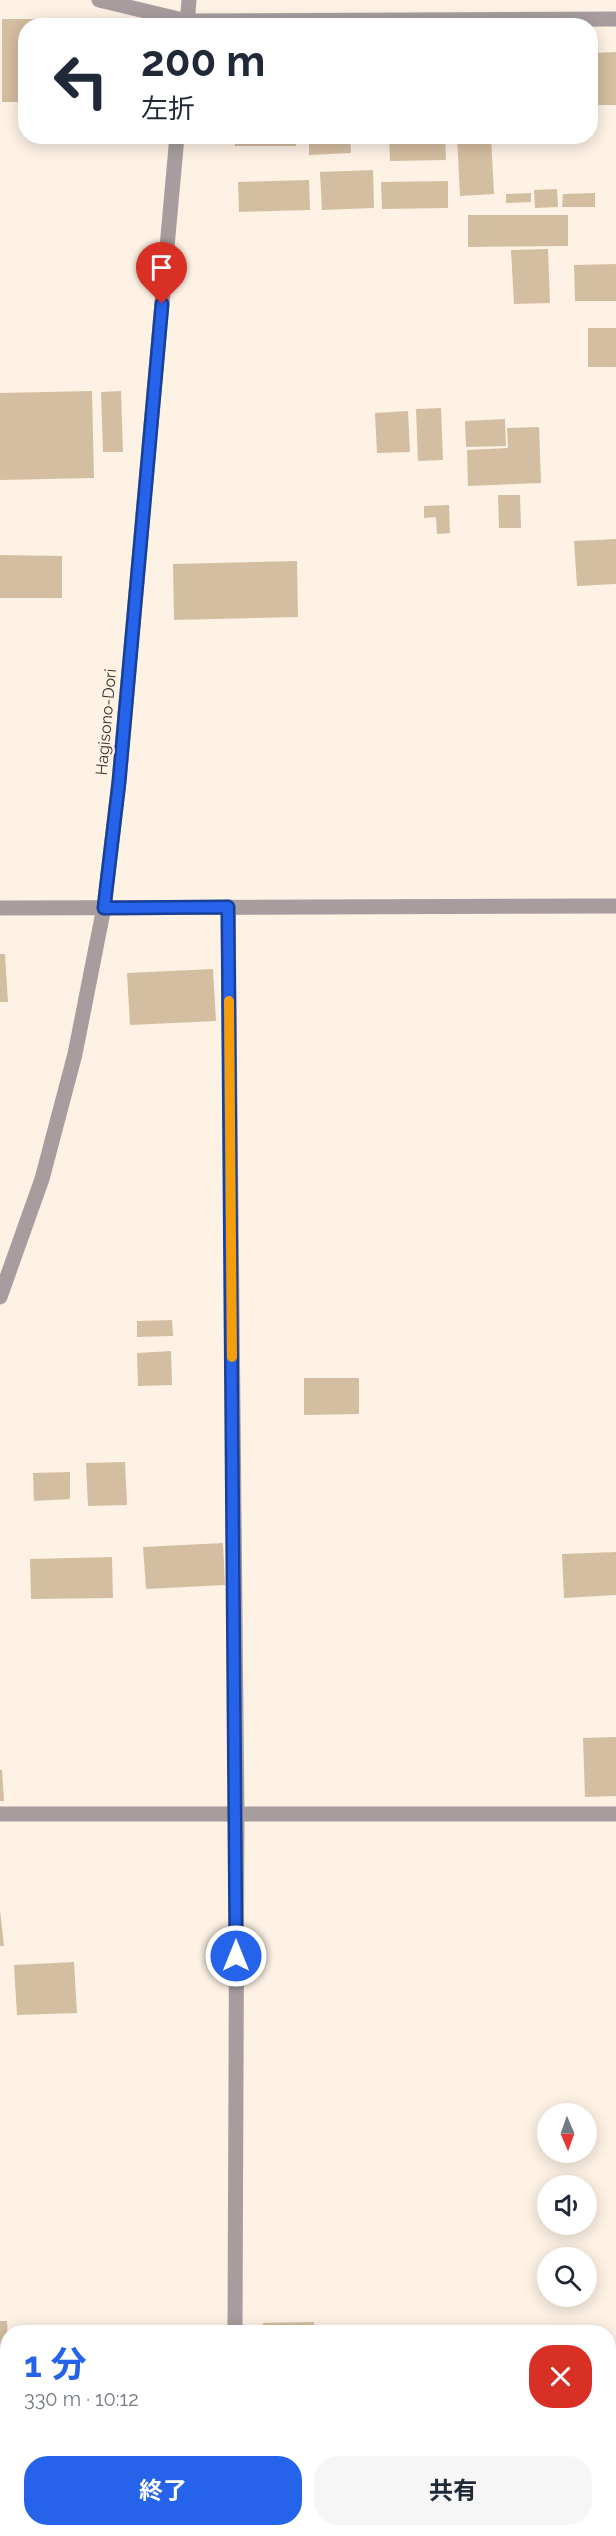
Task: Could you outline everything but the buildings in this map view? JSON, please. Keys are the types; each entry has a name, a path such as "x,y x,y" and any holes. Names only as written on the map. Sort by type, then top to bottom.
{"street":[{"path":"99,0 168,18"},
{"path":"187,18 189,0"},
{"path":"598,19 616,19"},
{"name":"Hagisono-Dori","path":"0,1297 42,1179 75,1054 104,908 120,770 176,144"},
{"path":"0,908 616,906"},
{"path":"228,907 237,1815 235,2325"},
{"path":"0,1814 616,1814"}],"slow traffic":[{"path":"229,1001 232,1357"}],"route":[{"path":"162,304 119,782 104,908 228,907 237,1815 236,1956"}]}
